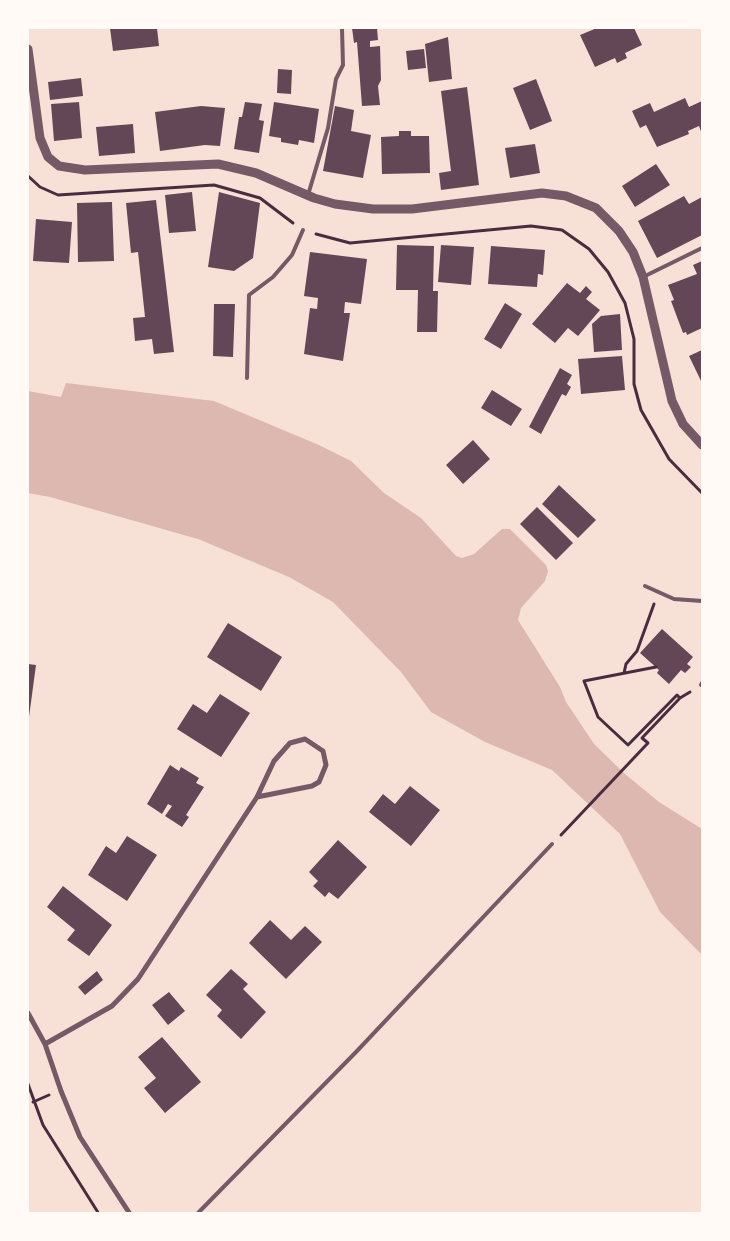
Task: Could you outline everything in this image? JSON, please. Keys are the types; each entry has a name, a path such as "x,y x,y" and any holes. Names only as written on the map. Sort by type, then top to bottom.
{"street":[{"path":"28,49 40,138 48,157 59,166 85,170 218,164 256,172 308,195 335,204 373,209 412,209 524,195 566,196 596,208 619,231 633,252 643,277 672,401 684,424 702,445"},
{"path":"45,1044 112,1006 138,979 257,797 274,761 290,743 305,739 323,751 326,765 319,782 312,786 257,797"},
{"path":"28,1013 45,1044 61,1091 80,1137 130,1214"}],"lane":[{"path":"308,195 328,128 336,80 344,65 342,29"},
{"path":"247,378 249,295 273,277 292,256 303,230"},
{"path":"643,277 702,248"},
{"path":"645,586 658,593 689,602 702,601"},
{"path":"198,1214 357,1051 552,844"}],"path":[{"path":"28,176 40,187 58,195 214,186 260,198 303,230 350,243 531,226 562,230 589,249 608,272 625,303 634,339 634,384 641,410 669,459 702,493"},
{"path":"624,673 626,664 637,652 658,593"},
{"path":"656,667 584,681 598,717 628,745 677,695 680,698"},
{"path":"572,824 648,743 642,738 680,698 702,684"},
{"path":"28,1084 43,1125 99,1214"}],"shaded area":[{"path":"66,383 214,401 319,445 351,461 384,493 421,518 456,556 462,558 474,554 502,529 510,529 546,565 548,571 545,581 521,608 518,620 560,687 566,702 594,744 625,774 659,802 702,829 702,955 660,912 620,834 552,770 485,742 431,712 401,672 333,602 289,577 198,539 50,497 28,493 28,391 61,397"}],"building":[{"path":"110,28 157,28 159,46 113,51"},
{"path":"352,28 377,28 378,40 370,41 370,47 380,46 381,80 378,86 380,105 362,106 357,42 354,43"},
{"path":"597,28 634,28 642,45 625,53 627,58 617,63 615,58 595,67 580,35"},
{"path":"448,37 452,79 429,82 425,44"},
{"path":"424,49 426,68 408,70 406,51"},
{"path":"278,69 292,70 291,94 277,93"},
{"path":"81,78 83,96 50,100 48,82"},
{"path":"536,79 552,121 530,130 513,88"},
{"path":"467,87 479,185 441,190 439,173 451,171 441,91"},
{"path":"685,98 689,107 702,101 702,134 699,126 688,131 689,134 657,147 646,125 640,128 632,111 650,103 654,112"},
{"path":"79,102 82,138 54,141 51,104"},
{"path":"245,102 262,104 259,120 264,121 259,153 234,149 239,117 242,117"},
{"path":"274,102 319,109 314,143 299,140 298,145 281,142 281,138 269,136"},
{"path":"201,106 225,108 220,146 205,145 160,151 155,112"},
{"path":"335,106 354,110 351,131 371,135 363,178 323,171"},
{"path":"133,124 135,153 99,156 96,127"},
{"path":"399,131 411,131 411,136 429,136 430,173 382,174 381,137 399,136"},
{"path":"535,144 540,173 510,178 505,148"},
{"path":"656,164 670,185 635,207 622,186"},
{"path":"192,192 196,231 169,233 165,195"},
{"path":"219,192 260,203 253,258 234,271 208,267"},
{"path":"684,196 689,204 702,197 702,235 657,258 638,221"},
{"path":"156,200 174,352 154,354 152,339 135,341 133,318 145,317 138,252 131,253 126,203"},
{"path":"112,202 114,261 78,262 77,203"},
{"path":"36,219 72,222 69,263 33,261"},
{"path":"397,245 434,246 433,291 438,291 437,332 417,332 418,290 396,290"},
{"path":"441,245 474,247 471,285 438,282"},
{"path":"491,246 545,250 543,275 538,274 537,287 488,284"},
{"path":"310,252 367,259 361,304 345,302 344,313 350,313 343,361 304,354 310,308 317,309 318,298 304,296"},
{"path":"702,261 702,328 687,335 686,332 683,333 671,301 674,300 668,285 697,274 693,265"},
{"path":"567,283 580,293 586,286 592,292 586,299 600,310 578,336 568,328 555,343 532,324"},
{"path":"505,303 522,314 501,349 484,339"},
{"path":"214,304 235,304 233,357 213,356"},
{"path":"620,314 622,350 594,352 592,324 601,316"},
{"path":"702,350 702,383 689,356"},
{"path":"622,356 625,390 581,394 578,359"},
{"path":"560,368 572,375 567,384 571,387 566,396 562,394 541,434 529,427"},
{"path":"492,390 522,409 511,426 481,408"},
{"path":"473,440 490,459 463,484 446,465"},
{"path":"559,485 596,520 578,538 542,504"},
{"path":"537,507 573,543 556,560 520,524"},
{"path":"228,623 282,657 261,691 207,657"},
{"path":"662,629 693,657 687,664 691,667 685,673 681,670 669,684 657,673 659,670 640,653"},
{"path":"28,664 36,665 29,717 28,717"},
{"path":"220,694 250,713 221,757 177,729 193,704 207,713"},
{"path":"170,765 179,771 181,767 199,778 196,783 204,787 186,815 189,817 182,827 165,816 172,806 168,804 162,814 147,804"},
{"path":"410,786 440,810 411,846 369,812 383,794 395,804"},
{"path":"127,836 157,855 127,901 88,875 106,846 116,853"},
{"path":"338,840 367,867 338,899 329,892 325,897 313,886 318,881 309,872"},
{"path":"63,886 112,925 89,956 67,940 75,930 47,907"},
{"path":"270,920 291,940 305,926 322,942 286,979 249,943"},
{"path":"231,969 248,984 243,989 266,1012 241,1039 217,1016 222,1010 206,995"},
{"path":"97,971 103,980 85,995 78,987"},
{"path":"169,992 185,1011 168,1025 152,1005"},
{"path":"162,1037 201,1082 165,1113 144,1088 156,1078 138,1057"}]}
